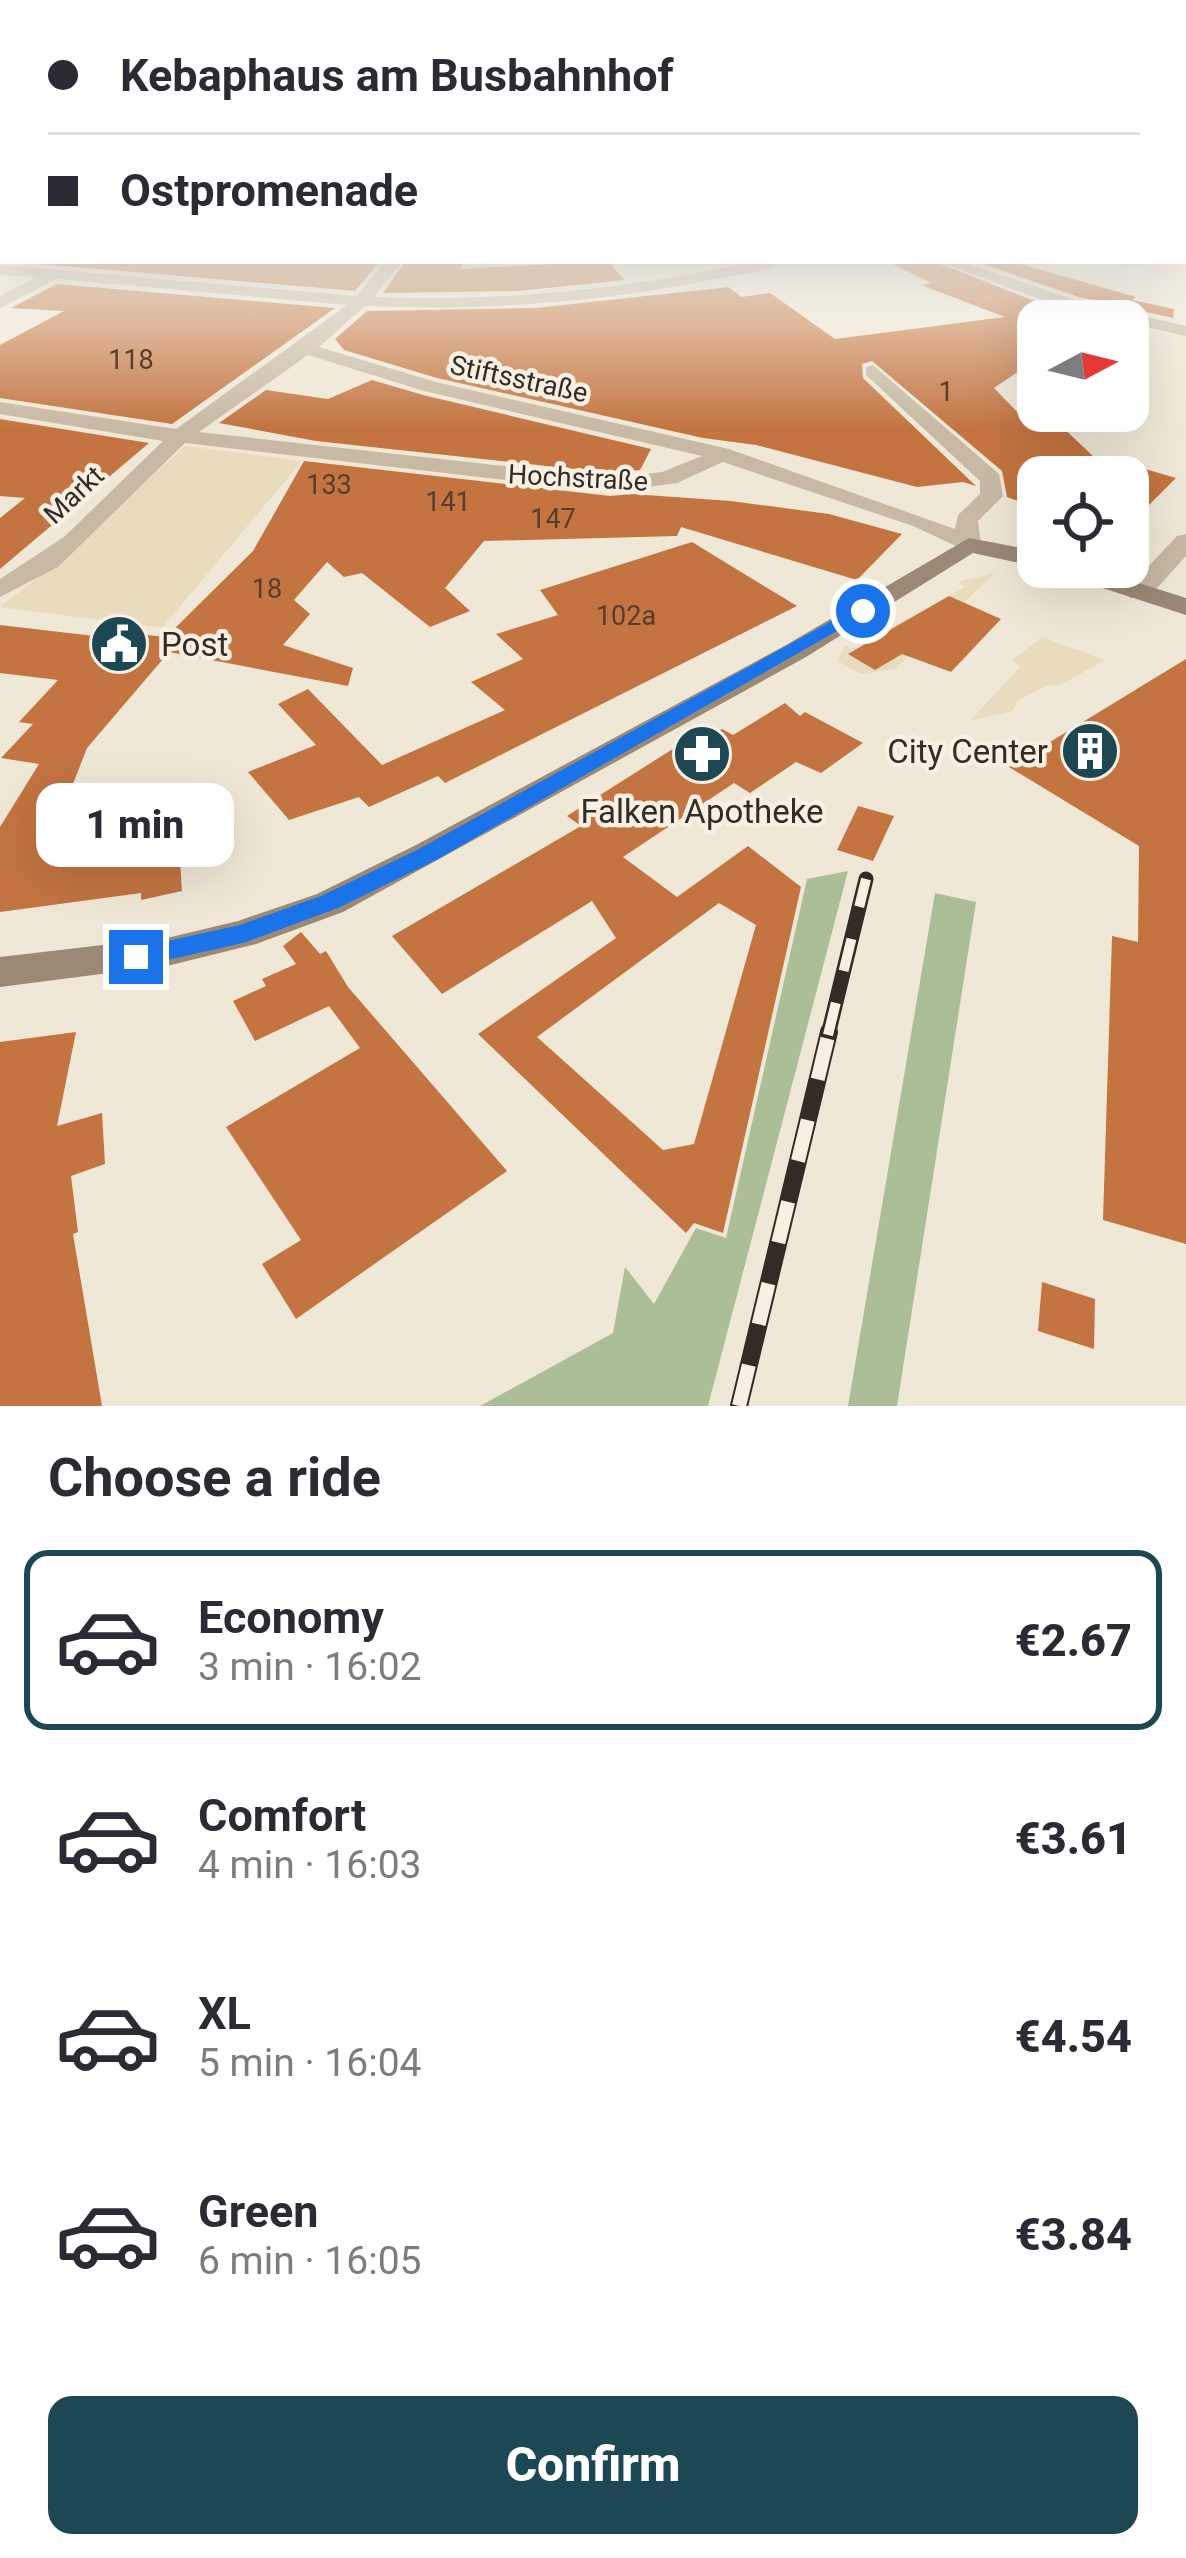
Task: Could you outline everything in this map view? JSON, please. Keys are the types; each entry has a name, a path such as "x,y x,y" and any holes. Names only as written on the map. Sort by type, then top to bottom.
{"street":[{"path":"330,298 527,298"},
{"name":"Markt","path":"0,589 19,581 71,541 182,436 307,349 364,298"},
{"path":"1052,298 1186,331"},
{"name":"Stiftsstraße","path":"307,349 431,387 722,454"},
{"path":"873,371 991,479 991,496 966,520 969,545"},
{"name":"Hochstraße","path":"0,408 307,456 611,485 680,477 722,454"},
{"path":"722,454 921,521 969,545 1017,552"},
{"path":"1149,581 1186,542"},
{"path":"0,972 171,951 243,934 329,902 447,844 796,651 969,545"},
{"path":"1149,587 1186,608"}],"green space":[{"path":"848,871 708,1406 480,1406 613,1333 625,1267 654,1304 696,1228 726,1238 807,879"},
{"path":"935,893 976,902 897,1406 848,1406"}],"shaded area":[{"path":"185,446 302,461 162,628 0,607 57,563"},
{"path":"995,573 895,669 861,674 838,661 845,646 852,649 965,587 958,582"},
{"path":"1042,637 1105,660 1061,685 1046,686 1018,700 1012,711 970,721 1021,666 1011,661"}],"building":[{"path":"31,298 215,298 335,308 172,424 0,398 0,345 64,311 11,308"},
{"path":"631,298 777,298 835,339 1005,317 954,298 1032,300 1017,300 1017,372 994,388 1017,412 1017,432 1068,432 1093,456 1017,456 1017,501 1007,497 1002,471 872,361 862,364 863,378 976,486 963,482 917,487 756,445 703,438 437,378 344,350 335,339 367,311 536,308"},
{"path":"1082,298 1135,298 1092,300"},
{"path":"1149,304 1174,309 1173,318 1149,313"},
{"path":"372,380 651,449 640,470 611,473 316,441 219,423 266,390 328,399"},
{"path":"0,419 149,443 0,569 0,518 25,498 0,496"},
{"path":"304,461 610,496 731,501 829,514 902,534 857,580 681,527 677,536 484,541 445,588 470,611 430,627 362,573 344,577 327,562 294,600 310,614 283,645 353,668 348,686 169,652 87,748 57,825 177,814 182,891 141,900 141,893 0,912 0,827 39,764 1,758 33,724 19,722 58,680 0,673 0,625 94,636 100,630 166,637 253,551"},
{"path":"1149,470 1176,478 1149,505"},
{"path":"692,542 797,606 445,783 438,776 369,807 359,797 289,820 248,772 316,745 278,704 308,689 382,765 505,710 471,682 523,659 496,634 558,615 540,590"},
{"path":"949,596 1001,619 951,672 902,654 875,670 848,654"},
{"path":"1186,659 1186,1244 1103,1220 1112,936 1138,942 1139,846 1009,767"},
{"path":"785,703 800,716 805,712 863,743 821,773 796,762 750,793 734,783 623,857 677,897 748,846 801,887 723,1233 694,1223 686,1233 478,1034 616,938 592,901 442,994 392,936 581,826 567,816 687,740 679,756 722,729 733,735","holes":["719,903 756,925 694,1144 663,1150 537,1037"]},
{"path":"858,806 894,816 873,861 837,850"},
{"path":"301,932 320,954 326,951 348,987 507,1171 296,1319 262,1264 301,1240 226,1127 360,1048 329,1006 255,1041 233,1001 266,986 262,979 296,964 283,946"},
{"path":"76,1032 57,1126 102,1113 105,1164 71,1176 78,1232 73,1234 102,1406 0,1406 0,1042"},
{"path":"1042,1282 1095,1299 1094,1349 1038,1331"}],"railway":[{"path":"828,1035 866,879"},
{"path":"739,1406 829,1032"}],"place":[{"name":"Post","path":"119,644"},
{"name":"City Center","path":"1090,751"},
{"name":"Falken Apotheke","path":"702,754"}],"route":[{"path":"136,957 243,934 329,902 428,854 863,611"}]}
